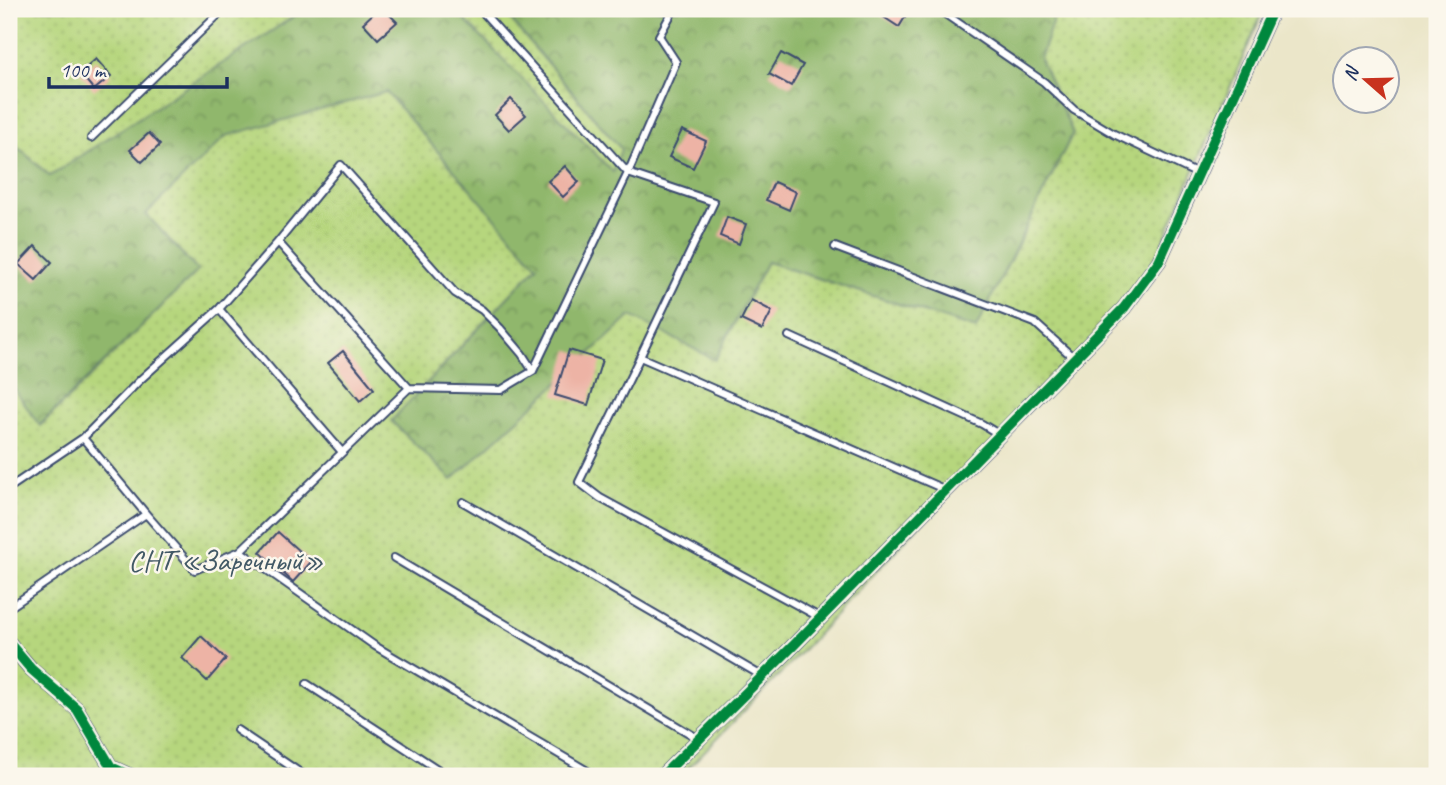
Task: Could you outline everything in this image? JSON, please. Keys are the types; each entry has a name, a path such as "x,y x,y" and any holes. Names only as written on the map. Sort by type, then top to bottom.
{"street":[{"path":"662,776 821,618 1124,308 1159,261 1273,9"},
{"path":"9,643 31,670 77,709 111,767 122,774"}],"lane":[{"path":"91,138 224,9"},
{"path":"480,9 628,173 714,202 579,482 600,498 821,618"},
{"path":"83,438 195,570 240,551 409,388 501,390 533,371 628,173 676,62 659,36 674,9"},
{"path":"938,9 1044,82 1074,110 1114,134 1199,174"},
{"path":"9,488 83,438 141,379 219,309 341,164 456,293 482,310 500,328 533,371"},
{"path":"278,242 409,388"},
{"path":"835,247 1035,323 1074,359"},
{"path":"219,309 342,452"},
{"path":"789,336 982,424 1000,435"},
{"path":"640,357 946,490"},
{"path":"463,502 762,676"},
{"path":"9,608 146,514"},
{"path":"240,551 375,646 596,776"},
{"path":"394,558 699,739"},
{"path":"307,684 448,776"},
{"path":"237,730 305,776"}],"green space":[{"path":"9,9 305,9 50,176 9,139"},
{"path":"305,9 454,9 613,171 620,148 501,9 1057,9 1040,59 1073,133 976,329 767,262 715,361 631,317 452,480 391,421 537,266 198,271 39,426 9,382 9,139 50,176"},
{"path":"454,9 501,9 621,149 613,172"},
{"name":"СНТ «Заречный»","path":"1057,9 1264,9 1146,281 788,666 680,776 9,776 14,692 9,682 9,382 40,426 198,271 146,214 226,136 386,92 537,266 391,421 452,480 631,316 715,360 767,262 976,329 1073,133 1040,59"}],"building":[{"path":"378,9 384,9 397,22 378,39 363,23"},
{"path":"886,9 910,9 899,27 882,16"},
{"path":"781,53 803,65 791,86 769,74"},
{"path":"96,59 111,76 94,90 80,73"},
{"path":"511,99 526,115 509,130 495,115"},
{"path":"682,130 706,141 693,168 669,157"},
{"path":"149,133 160,145 142,162 130,150"},
{"path":"565,166 579,182 563,197 548,181"},
{"path":"774,182 796,192 789,210 766,200"},
{"path":"727,217 746,224 739,244 720,236"},
{"path":"35,246 52,262 36,280 18,264"},
{"path":"751,300 772,311 762,330 741,320"},
{"path":"569,350 602,360 588,405 555,395"},
{"path":"343,351 374,389 360,401 328,363"},
{"path":"278,532 311,562 293,582 260,552"},
{"path":"201,636 226,659 207,681 182,658"}],"cycle path":[{"path":"662,776 1124,308 1159,261 1273,9"},
{"path":"9,643 31,669 77,709 111,767 131,776"}]}
